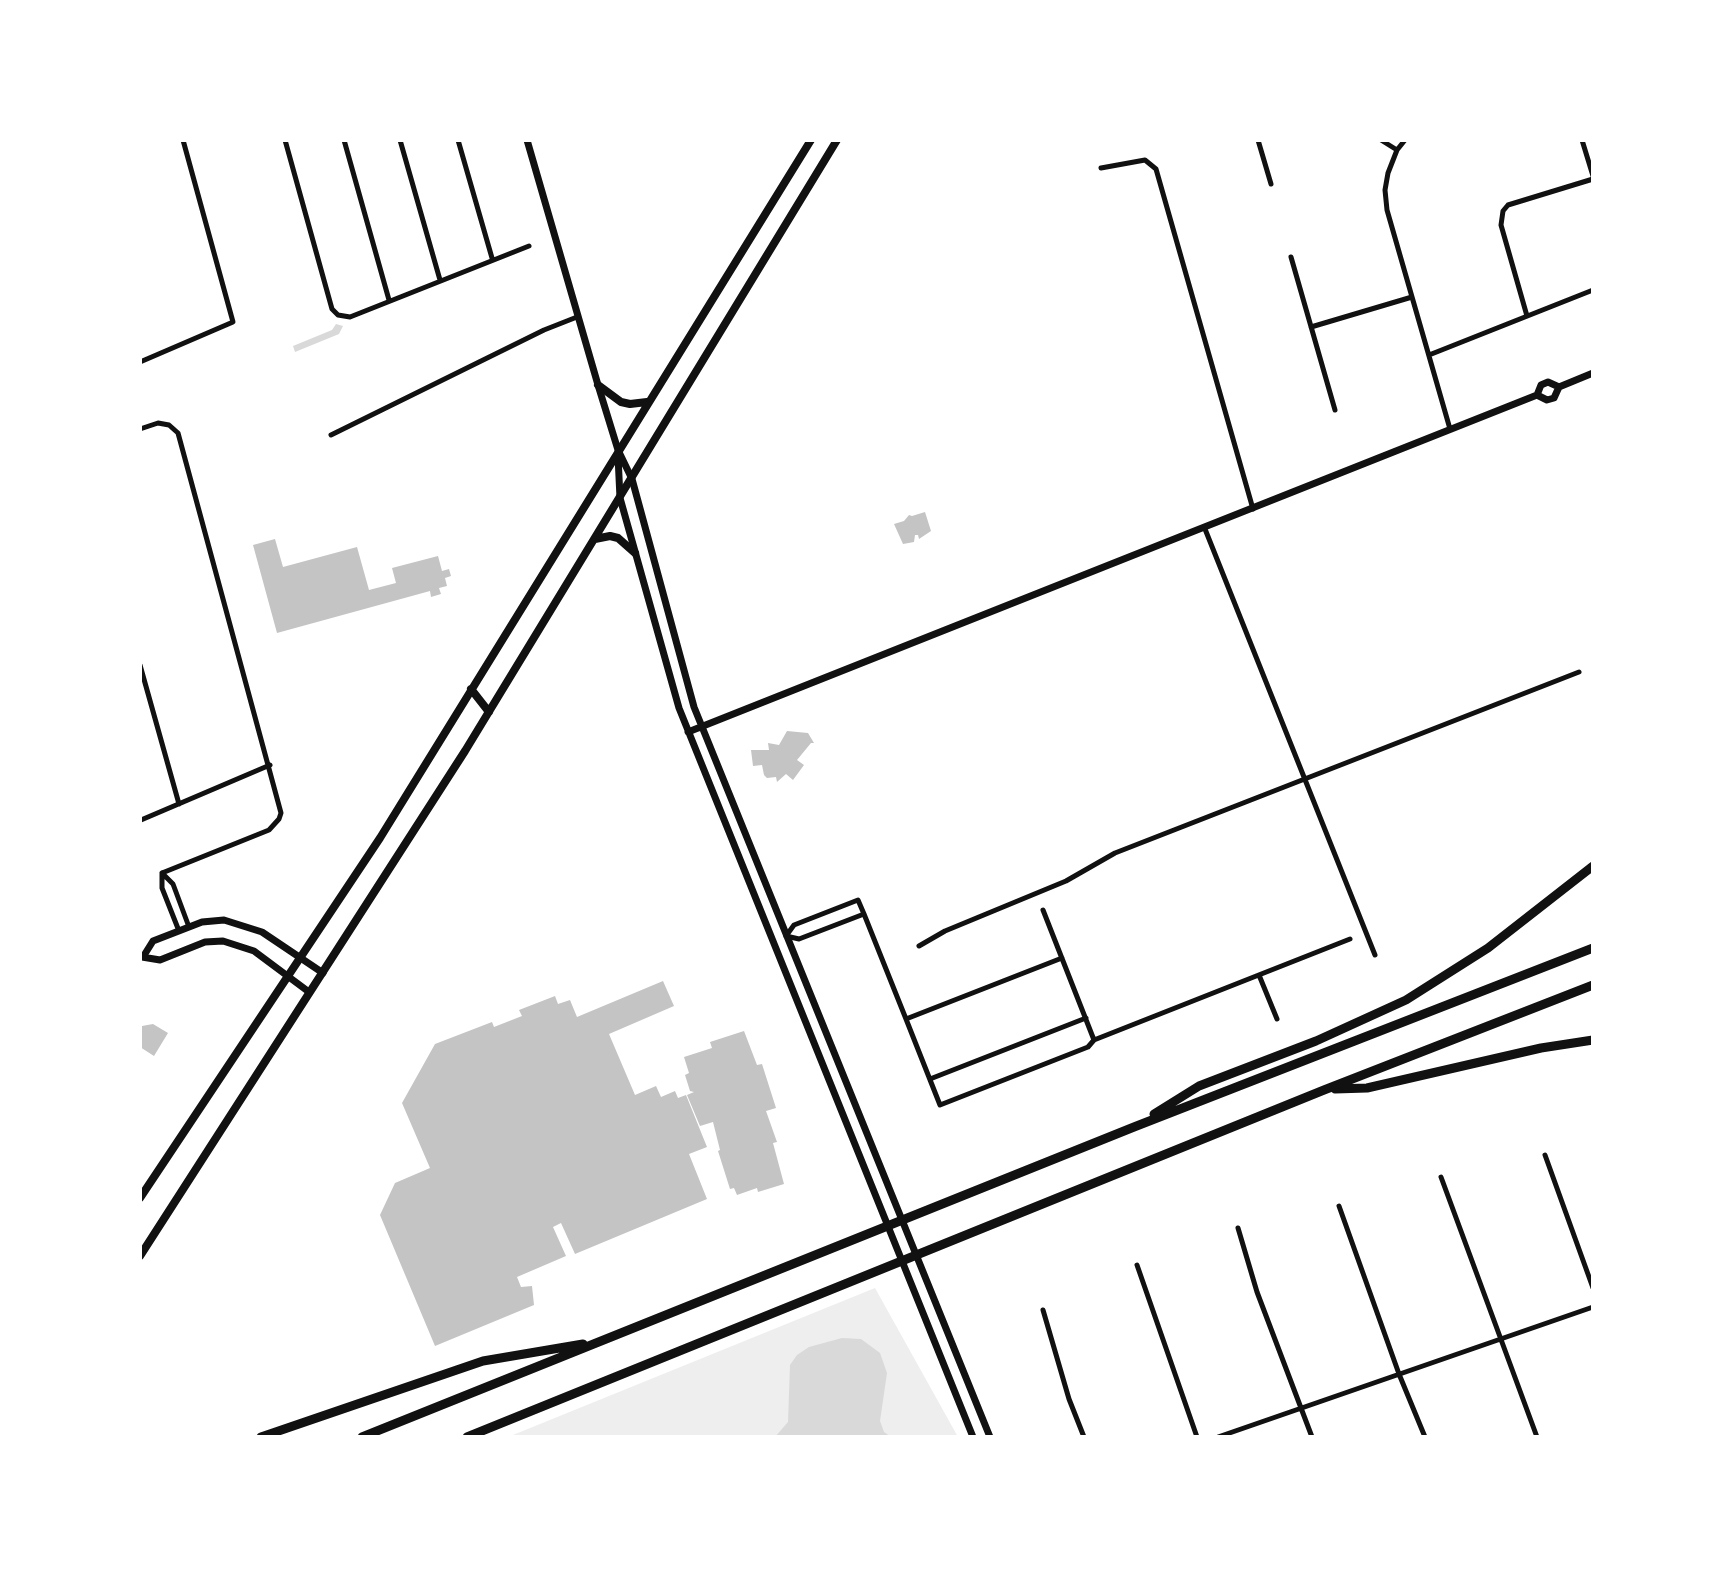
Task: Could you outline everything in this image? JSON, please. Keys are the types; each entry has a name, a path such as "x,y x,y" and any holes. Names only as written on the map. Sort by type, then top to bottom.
{"highway":[{"path":"1134,1127 1199,1086 1316,1041 1406,1000 1488,948 1593,866"},
{"path":"362,1437 1134,1127 1593,948"},
{"path":"467,1437 1324,1090 1593,985"},
{"path":"1324,1090 1367,1088 1541,1048 1593,1040"},
{"path":"261,1437 483,1361 601,1341"}],"main road":[{"path":"527,140 618,450 632,479 701,727 990,1437"},
{"path":"140,1198 380,838 811,140"},
{"path":"140,1256 489,712 837,140"},
{"path":"688,732 1537,395 1547,400 1554,398 1559,387 1593,373"},
{"path":"598,385 621,402 639,404 648,401"},
{"path":"618,450 620,498 679,708 973,1437"},
{"path":"595,540 602,536 618,538 635,553"},
{"path":"471,689 489,712"},
{"path":"710,789 724,784"},
{"path":"718,809 732,804"},
{"path":"739,861 753,855"},
{"path":"744,873 758,868"},
{"path":"760,912 774,907"},
{"path":"309,992 254,951 223,941 205,942 160,960 142,958 153,941 202,922 224,920 271,937 323,973"},
{"path":"772,941 786,936"}],"street":[{"path":"140,362 233,322 183,140"},
{"path":"285,140 332,309 338,315 350,317 492,258 529,246"},
{"path":"344,140 389,300"},
{"path":"400,140 440,280"},
{"path":"458,140 492,258"},
{"path":"1258,140 1271,184"},
{"path":"1381,140 1397,150"},
{"path":"1405,140 1397,150 1388,173 1385,190 1387,210 1451,430"},
{"path":"1527,316 1501,225 1503,211 1508,205 1593,178 1582,140"},
{"path":"1101,168 1145,160 1156,169 1254,509"},
{"path":"1291,257 1335,410"},
{"path":"1429,355 1593,290"},
{"path":"1311,327 1412,297"},
{"path":"331,435 544,330 577,317"},
{"path":"140,429 158,423 169,425 178,433 280,804 279,819 269,830 162,873"},
{"path":"1205,529 1375,955"},
{"path":"140,665 179,804"},
{"path":"919,946 945,931 1066,881 1115,853 1579,672"},
{"path":"141,820 270,765"},
{"path":"162,873 173,884 189,927"},
{"path":"162,873 162,888 179,931"},
{"path":"864,914 799,939 786,936 794,925 858,900 864,914 940,1105 1088,1047 1094,1040 1350,939"},
{"path":"1043,910 1094,1040"},
{"path":"906,1019 1062,958"},
{"path":"1259,975 1277,1019"},
{"path":"930,1079 1086,1018"},
{"path":"1545,1155 1593,1288"},
{"path":"1441,1177 1537,1437"},
{"path":"1339,1206 1425,1437"},
{"path":"1238,1228 1257,1292 1312,1437"},
{"path":"1137,1265 1197,1437"},
{"path":"1218,1437 1593,1307"},
{"path":"1043,1310 1069,1399 1084,1437"}],"shaded area":[{"path":"336,324 343,326 339,334 295,352 293,346 332,330"},
{"path":"875,1288 958,1437 508,1437"},
{"path":"842,1338 861,1339 880,1353 887,1373 880,1421 884,1432 891,1437 775,1437 788,1422 790,1365 797,1355 809,1347"}],"building":[{"path":"925,512 931,531 919,539 915,535 914,542 903,544 894,524 904,521 909,515"},
{"path":"275,539 283,567 357,547 369,590 396,583 392,568 438,556 442,571 449,569 451,576 445,578 447,586 439,588 441,594 431,597 430,591 277,633 253,545"},
{"path":"787,731 808,733 814,743 797,760 804,765 793,780 786,774 777,782 776,777 767,778 764,775 762,765 753,766 751,750 769,750 768,743 779,745"},
{"path":"663,981 674,1006 609,1034 635,1095 656,1086 661,1097 675,1091 678,1098 686,1095 707,1147 689,1154 707,1199 575,1254 561,1223 553,1227 566,1256 517,1277 521,1287 532,1286 534,1305 435,1346 380,1215 395,1183 430,1168 402,1103 435,1044 492,1022 494,1027 522,1016 519,1010 555,996 558,1004 570,1000 577,1017"},
{"path":"153,1024 168,1033 154,1056 140,1047 142,1026"},
{"path":"744,1031 757,1065 762,1064 776,1108 766,1111 777,1142 773,1143 784,1184 737,1195 734,1188 730,1189 713,1122 700,1126 687,1095 694,1092 690,1091 685,1075 689,1073 684,1057 712,1048 710,1042"}]}
